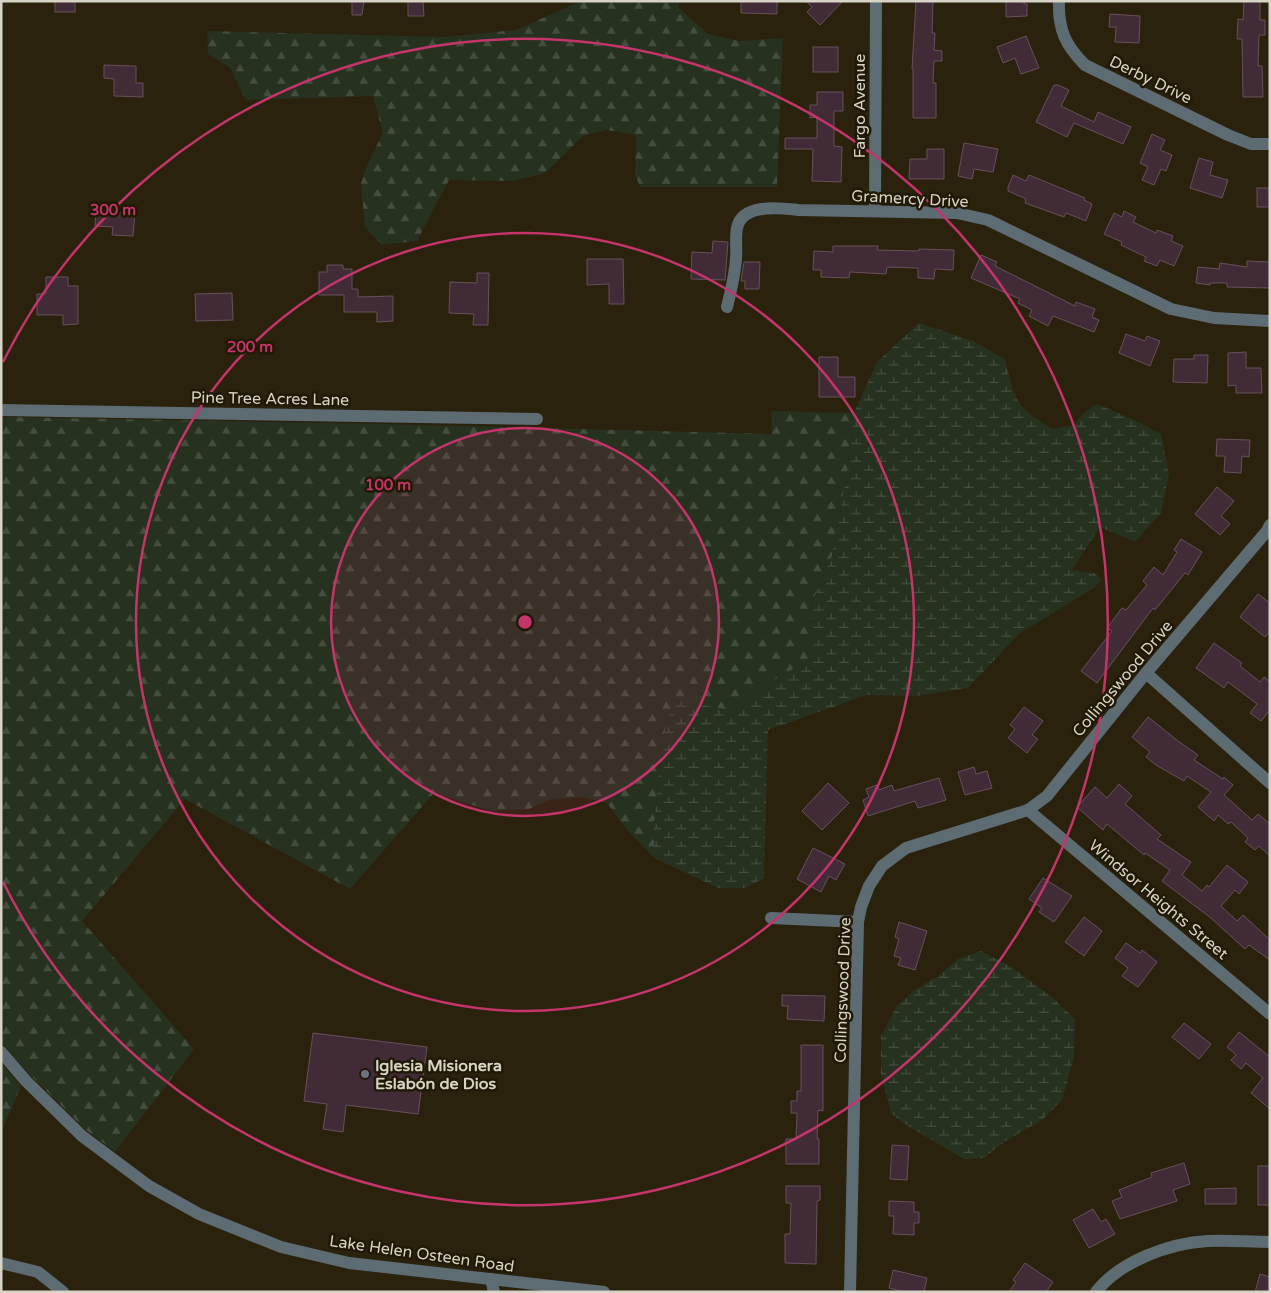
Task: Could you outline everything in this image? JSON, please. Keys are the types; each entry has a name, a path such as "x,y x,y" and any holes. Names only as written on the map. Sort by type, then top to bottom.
{"street":[{"name":"Fargo Avenue","path":"876,1 876,210"},
{"name":"Derby Drive","path":"1059,1 1058,16 1062,34 1072,52 1085,65 1228,135 1250,144 1270,144"},
{"name":"Gramercy Drive","path":"727,308 734,282 737,225 745,215 756,210 774,207 798,210 957,213 988,220 1171,308 1214,318 1270,321"},
{"name":"Pine Tree Acres Lane","path":"1,410 538,419"},
{"name":"Collingswood Drive","path":"850,1292 858,922 861,907 869,886 882,866 906,848 1028,810 1047,796 1146,673 1267,531 1270,525"},
{"path":"1146,673 1270,784"},
{"name":"Windsor Heights Street","path":"1028,810 1270,1014"},
{"path":"771,918 858,922"},
{"name":"Lake Helen Osteen Road","path":"1,1052 82,1136 149,1186 199,1214 281,1246 349,1263 604,1292"},
{"path":"1096,1292 1099,1287 1130,1263 1162,1250 1207,1241 1270,1242"},
{"path":"1,1263 38,1272 63,1292"},
{"path":"491,1279 494,1292"}],"green space":[{"path":"581,1 679,1 679,8 708,34 739,41 783,38 777,187 640,187 635,174 636,135 607,130 583,136 545,173 512,181 449,180 417,241 382,245 365,227 361,183 368,163 383,133 373,96 246,100 230,68 208,54 207,31 445,37 516,30"},
{"path":"919,323 973,341 1005,359 1011,384 1018,401 1031,415 1053,429 1073,425 1085,412 1097,404 1161,434 1169,474 1161,513 1135,542 1100,527 1072,570 1094,573 1101,579 1095,587 1019,634 968,688 917,696 867,695 768,730 764,878 746,888 718,888 654,858 654,827 662,740 672,707 687,698 705,705 737,712 769,683 815,657 809,611 832,556 846,480 854,413 877,362"},
{"path":"771,411 854,413 846,480 832,556 809,610 815,657 769,683 737,712 705,705 687,698 662,740 654,827 654,858 624,826 607,803 580,797 549,800 529,809 492,811 434,793 350,889 185,799 82,921 194,1049 115,1152 86,1130 30,1075 1,1042 1,417 772,434"},
{"path":"981,951 1013,968 1054,999 1075,1019 1074,1057 1062,1100 1042,1120 1004,1142 984,1158 964,1159 903,1123 891,1113 881,1075 881,1036 897,1006 913,991 938,976 958,959"},
{"path":"1,1063 21,1086 1,1133"}],"building":[{"path":"55,1 75,1 75,12 55,12"},
{"path":"352,1 364,1 362,15 352,15"},
{"path":"408,1 423,1 424,16 408,16"},
{"path":"741,1 777,1 777,14 741,13"},
{"path":"806,1 843,1 820,25 807,12 812,7"},
{"path":"916,1 933,1 932,33 935,33 934,50 942,51 942,61 934,61 933,83 936,83 936,118 913,118 912,69"},
{"path":"1006,1 1024,1 1024,4 1027,4 1027,16 1006,17"},
{"path":"1244,1 1260,1 1260,20 1265,20 1265,35 1259,35 1258,66 1262,66 1263,97 1243,97 1242,39 1237,39 1238,19 1243,20"},
{"path":"1110,14 1140,16 1139,43 1115,42 1116,27 1109,27"},
{"path":"1026,36 1039,68 1021,74 1015,58 1003,63 997,47"},
{"path":"813,47 838,47 838,72 813,72"},
{"path":"104,65 136,66 136,83 143,83 143,97 114,96 114,79 104,78"},
{"path":"1054,85 1069,90 1061,106 1094,122 1098,112 1131,127 1123,144 1074,123 1067,137 1036,122"},
{"path":"817,92 843,92 843,111 834,111 834,146 842,147 841,182 812,181 813,149 785,149 785,138 817,138 817,117 810,118 810,105 817,105"},
{"path":"1152,134 1165,140 1160,150 1172,155 1166,171 1161,169 1154,185 1142,180 1148,167 1140,163"},
{"path":"964,143 998,149 993,172 974,169 972,179 958,176"},
{"path":"927,149 944,149 944,179 909,179 910,159 927,159"},
{"path":"1199,158 1213,162 1210,175 1228,180 1222,198 1190,188"},
{"path":"1013,175 1026,181 1029,175 1085,198 1084,200 1092,204 1086,221 1066,213 1064,217 1025,203 1026,199 1008,191"},
{"path":"1257,188 1270,188 1270,207 1257,207"},
{"path":"96,211 135,213 133,236 112,235 113,227 95,226"},
{"path":"1124,211 1136,217 1133,222 1156,233 1157,230 1173,236 1171,241 1183,246 1174,266 1160,260 1157,266 1144,261 1146,257 1121,245 1122,242 1104,234 1114,213 1122,217"},
{"path":"713,241 728,242 725,280 691,279 692,252 712,253"},
{"path":"833,246 878,246 877,250 954,250 953,270 935,269 934,279 918,278 918,268 887,267 886,274 850,272 849,278 821,277 821,270 813,270 814,251 833,252"},
{"path":"981,255 997,262 995,266 1075,306 1076,302 1095,309 1092,317 1099,320 1094,332 1053,316 1048,326 1029,316 1032,310 1018,303 1020,299 971,278"},
{"path":"587,259 623,259 624,304 609,304 609,284 587,285"},
{"path":"1247,261 1270,262 1270,288 1227,287 1227,283 1210,283 1210,285 1196,283 1198,267 1219,269 1220,263 1247,267"},
{"path":"744,262 760,262 759,289 745,289 745,281 741,281"},
{"path":"327,265 343,265 343,269 352,269 352,289 358,289 358,297 393,296 393,321 377,322 377,312 344,312 344,295 319,295 319,272 327,272"},
{"path":"477,273 489,273 488,325 473,325 474,314 449,313 450,282 477,283"},
{"path":"46,277 68,277 68,286 78,286 78,324 63,325 63,315 37,315 37,294 46,294"},
{"path":"232,293 233,320 196,321 195,294"},
{"path":"1126,334 1145,341 1147,336 1160,341 1150,366 1119,353"},
{"path":"1246,352 1246,368 1261,368 1262,393 1236,393 1236,385 1228,386 1228,353"},
{"path":"1194,355 1208,355 1207,383 1173,382 1174,359 1194,359"},
{"path":"819,357 838,357 838,377 855,377 855,397 819,397"},
{"path":"1217,439 1250,440 1249,457 1242,456 1241,473 1224,472 1225,456 1216,456"},
{"path":"1217,487 1234,501 1221,516 1230,524 1220,535 1195,514"},
{"path":"1181,539 1202,552 1188,575 1185,573 1155,610 1153,608 1097,683 1081,671 1112,631 1107,628 1122,608 1126,610 1147,585 1143,581 1154,567 1163,575 1177,552 1174,550"},
{"path":"1258,594 1270,603 1270,631 1265,637 1240,617"},
{"path":"1214,643 1242,663 1240,666 1260,682 1264,677 1270,682 1270,710 1261,721 1250,713 1257,704 1228,682 1224,688 1196,668"},
{"path":"1024,707 1043,721 1032,735 1038,739 1027,753 1008,738 1015,729 1010,725"},
{"path":"1148,717 1198,755 1194,760 1223,779 1224,777 1233,785 1224,795 1252,820 1258,814 1270,824 1270,856 1259,846 1255,850 1245,842 1248,838 1231,822 1228,824 1218,815 1214,821 1198,807 1211,792 1187,776 1184,781 1146,757 1150,752 1132,737"},
{"path":"974,767 976,774 987,771 992,788 965,795 958,772"},
{"path":"939,778 946,800 918,808 915,801 868,816 863,800 869,797 866,789 877,785 879,790 892,785 894,791"},
{"path":"828,783 849,803 822,830 802,811"},
{"path":"1119,784 1132,796 1125,804 1161,835 1157,839 1191,862 1182,875 1202,891 1207,885 1209,887 1227,865 1248,882 1239,894 1235,890 1221,906 1237,921 1243,915 1270,940 1270,960 1249,945 1245,949 1211,918 1162,881 1170,870 1145,853 1144,855 1107,824 1103,830 1077,807 1095,787 1107,798"},
{"path":"813,848 845,864 836,880 829,876 821,892 797,879"},
{"path":"1043,878 1072,896 1054,922 1039,912 1042,908 1029,899"},
{"path":"1084,917 1102,931 1084,956 1065,942"},
{"path":"899,922 927,931 915,970 898,965 901,958 894,956 899,939 895,937"},
{"path":"1126,943 1140,953 1142,950 1157,962 1138,987 1122,976 1128,968 1115,958"},
{"path":"782,995 825,996 824,1021 787,1019 788,1006 782,1006"},
{"path":"1184,1023 1211,1044 1199,1059 1172,1037"},
{"path":"1239,1032 1270,1057 1270,1109 1251,1093 1263,1078 1246,1063 1241,1069 1231,1060 1236,1055 1227,1047"},
{"name":"Iglesia Misionera Eslabón de Dios","path":"313,1033 427,1047 418,1114 346,1105 343,1132 323,1129 327,1104 304,1101"},
{"path":"801,1045 823,1045 823,1111 818,1110 817,1139 819,1139 819,1164 786,1164 786,1139 796,1139 797,1113 791,1113 791,1101 797,1101 797,1091 801,1091"},
{"path":"892,1145 909,1146 907,1180 890,1179"},
{"path":"1184,1163 1190,1184 1173,1190 1177,1201 1120,1219 1112,1201 1122,1197 1119,1190 1152,1177 1151,1173"},
{"path":"1258,1166 1270,1166 1270,1205 1258,1205"},
{"path":"786,1186 820,1186 820,1200 817,1201 816,1264 785,1263 785,1234 790,1234 791,1203 786,1203"},
{"path":"1236,1188 1236,1204 1205,1204 1205,1189"},
{"path":"889,1201 914,1202 914,1212 919,1212 919,1223 914,1223 914,1235 893,1234 894,1216 889,1216"},
{"path":"1093,1209 1101,1222 1106,1219 1115,1234 1089,1248 1073,1220"},
{"path":"1025,1263 1053,1282 1046,1292 1009,1292 1016,1282 1013,1280"},
{"path":"893,1270 927,1278 924,1292 905,1292 889,1288"},
{"path":"1260,1274 1270,1277 1270,1292 1255,1292"}],"place":[{"name":"Iglesia Misionera Eslabón de Dios","path":"365,1074"}]}
